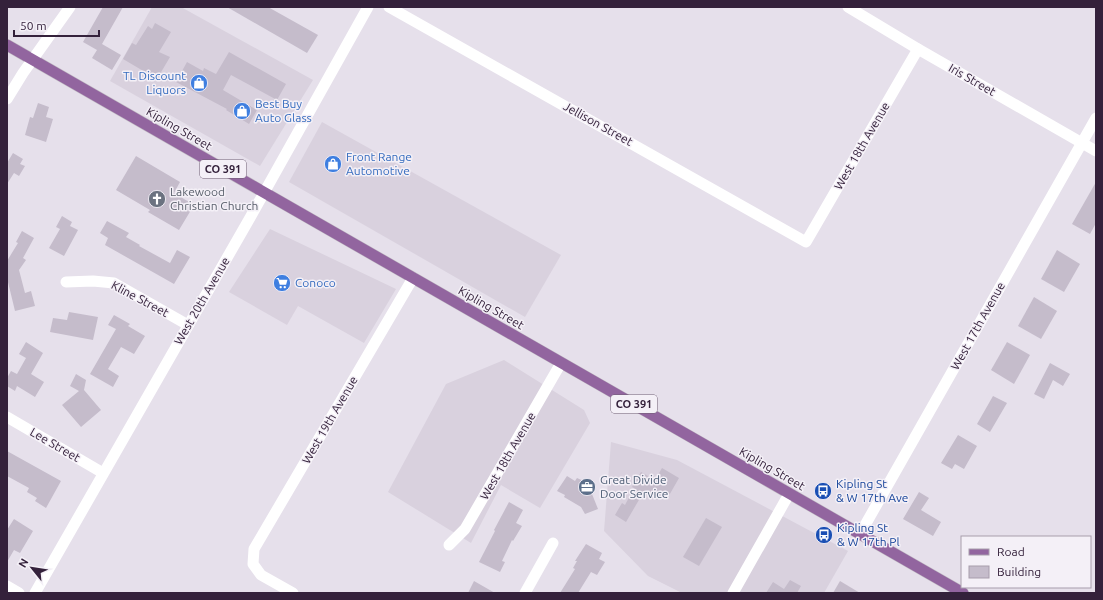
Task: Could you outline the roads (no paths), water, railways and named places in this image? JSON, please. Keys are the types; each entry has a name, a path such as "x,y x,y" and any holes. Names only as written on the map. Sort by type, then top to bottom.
{"main road":[{"name":"Kipling Street","path":"7,45 963,593"}],"street":[{"path":"7,99 32,60 70,7"},
{"name":"West 20th Avenue","path":"35,593 264,193 368,7"},
{"name":"Jellison Street","path":"389,7 806,242"},
{"name":"Iris Street","path":"848,7 1096,151"},
{"name":"West 18th Avenue","path":"806,242 918,49"},
{"name":"West 17th Avenue","path":"860,534 1096,118"},
{"name":"West 19th Avenue","path":"293,593 261,575 253,564 254,549 413,278"},
{"name":"Kline Street","path":"66,282 93,281 114,283 188,325"},
{"name":"West 18th Avenue","path":"449,545 465,529 561,363"},
{"name":"Lee Street","path":"7,417 103,473"},
{"path":"732,593 789,494"},
{"path":"525,593 553,543"},
{"path":"7,586 19,593"}],"place":[{"name":"TL Discount Liquors","path":"199,83"},
{"name":"Best Buy Auto Glass","path":"242,111"},
{"name":"Front Range Automotive","path":"333,164"},
{"name":"Lakewood Christian Church","path":"157,199"},
{"name":"Conoco","path":"282,283"},
{"name":"Great Divide Door Service","path":"587,487"},
{"name":"Kipling St & W 17th Ave","path":"823,491"},
{"name":"Kipling St & W 17th Pl","path":"824,535"}]}
